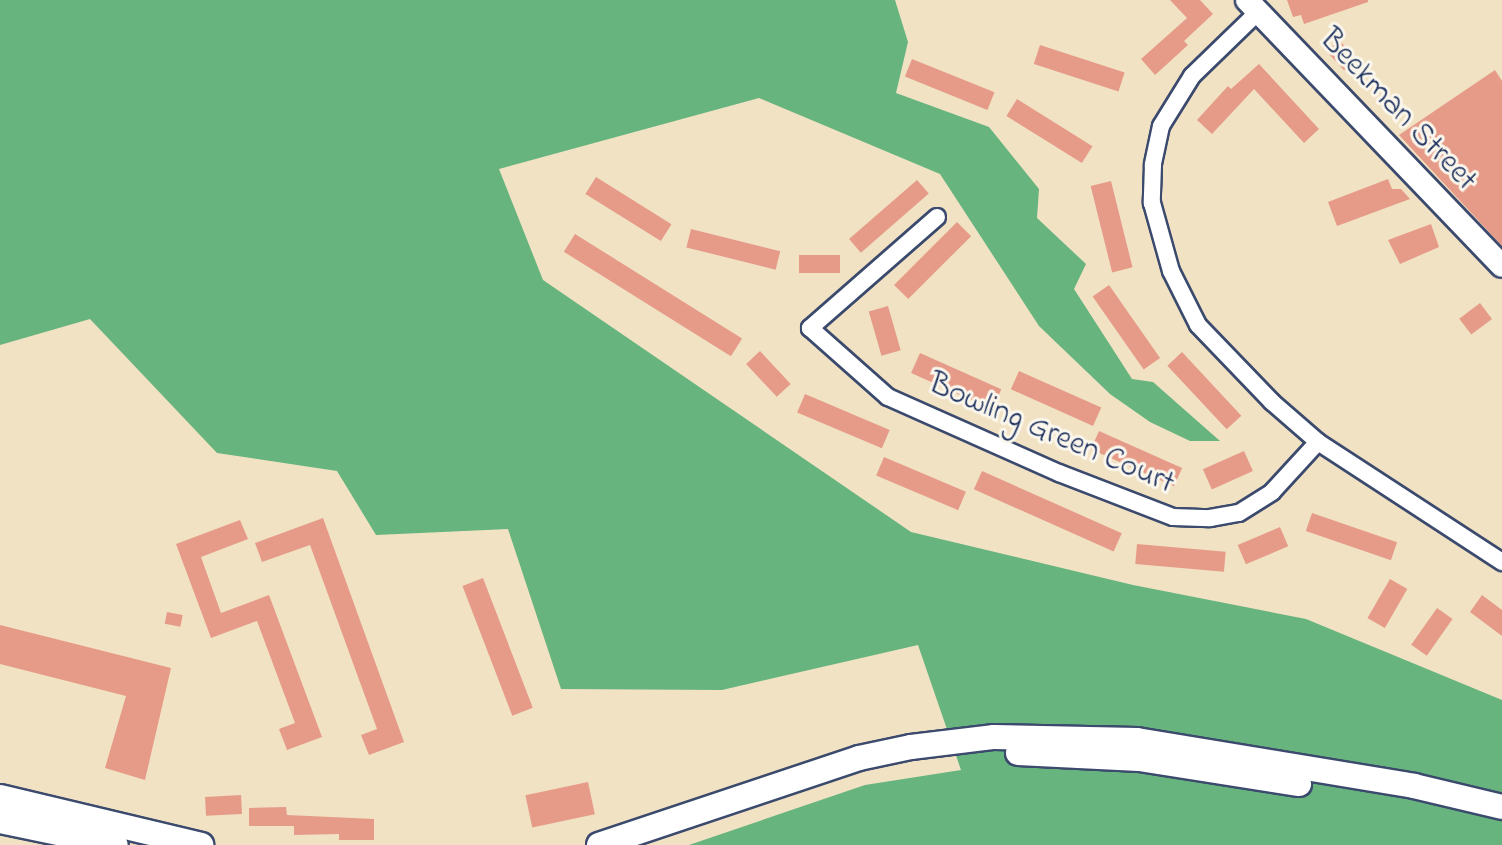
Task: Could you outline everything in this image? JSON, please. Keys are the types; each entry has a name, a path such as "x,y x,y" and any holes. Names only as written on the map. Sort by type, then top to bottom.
{"main road":[{"name":"Beekman Street","path":"1252,6 1502,266"},
{"path":"599,845 859,758 911,747 994,737 1137,740 1414,786 1502,807"},
{"path":"650,845 864,772 931,760 1029,752 1139,759 1447,807 1502,822"},
{"path":"0,797 201,845"},
{"path":"0,821 116,845"}],"street":[{"path":"1252,6 1169,108 1155,145 1152,203 1171,271 1198,325 1248,380 1318,442 1502,562"},
{"name":"Bowling Green Court","path":"937,217 810,328 888,397 1059,473 1173,517 1210,518 1239,513 1272,492 1318,442"}],"green space":[{"path":"0,0 895,0 908,42 896,93 989,127 1039,189 1037,218 1086,264 1074,289 1132,379 1153,382 1220,441 1190,441 1150,422 1110,394 1039,326 940,174 759,98 499,169 543,280 911,532 1133,585 1306,619 1502,700 1502,845 689,845 865,785 961,770 918,645 722,690 561,689 508,529 376,535 337,471 217,453 90,319 0,345"}],"building":[{"path":"1170,0 1200,0 1213,14 1184,41 1188,45 1155,75 1141,59 1187,18"},
{"path":"1287,0 1368,2 1304,24 1301,15 1293,17"},
{"path":"1339,40 1357,59 1344,71 1327,52"},
{"path":"1040,45 1125,73 1118,92 1034,64"},
{"path":"912,59 995,92 987,110 905,77"},
{"path":"1259,64 1319,129 1304,143 1254,89 1212,134 1197,120 1228,86 1231,89"},
{"path":"1495,70 1502,81 1502,246 1399,135"},
{"path":"1017,99 1092,146 1082,163 1006,116"},
{"path":"596,177 671,224 661,241 585,194"},
{"path":"1388,179 1392,189 1401,189 1410,199 1337,226 1328,202"},
{"path":"917,180 929,194 861,253 849,239"},
{"path":"1111,181 1133,267 1112,272 1091,186"},
{"path":"957,222 971,236 908,299 894,285"},
{"path":"1431,224 1439,247 1400,264 1388,240"},
{"path":"691,229 780,251 776,270 686,247"},
{"path":"575,234 742,338 731,356 564,252"},
{"path":"799,255 840,255 840,273 799,273"},
{"path":"1109,285 1160,358 1144,369 1093,296"},
{"path":"1480,303 1492,319 1471,335 1459,319"},
{"path":"888,306 901,350 881,356 869,312"},
{"path":"760,351 791,384 777,397 746,364"},
{"path":"1182,352 1241,416 1227,429 1167,366"},
{"path":"920,353 1001,389 992,409 911,373"},
{"path":"1019,371 1101,408 1093,426 1011,389"},
{"path":"805,394 890,430 882,448 797,412"},
{"path":"1099,431 1182,468 1174,486 1091,449"},
{"path":"1244,451 1253,471 1212,489 1203,469"},
{"path":"884,457 966,492 958,510 876,475"},
{"path":"982,471 1122,533 1114,552 974,489"},
{"path":"1312,513 1397,542 1391,560 1306,531"},
{"path":"323,518 404,742 369,755 361,735 377,729 310,545 262,562 255,543"},
{"path":"240,520 248,539 201,557 221,613 269,595 322,737 287,750 279,729 295,723 257,621 211,638 176,544"},
{"path":"1280,527 1288,546 1246,564 1238,545"},
{"path":"1137,544 1226,552 1224,572 1135,564"},
{"path":"483,578 533,708 512,716 462,586"},
{"path":"1390,579 1407,589 1385,628 1368,618"},
{"path":"1482,595 1502,610 1502,636 1470,612"},
{"path":"1437,608 1453,619 1427,656 1411,645"},
{"path":"167,612 183,615 180,627 165,624"},
{"path":"0,625 171,668 145,780 105,768 126,696 0,664"},
{"path":"588,782 595,814 532,828 525,795"},
{"path":"241,795 242,814 206,816 205,797"},
{"path":"286,807 287,815 374,819 374,840 339,840 339,834 294,835 294,826 249,826 249,808"}]}
